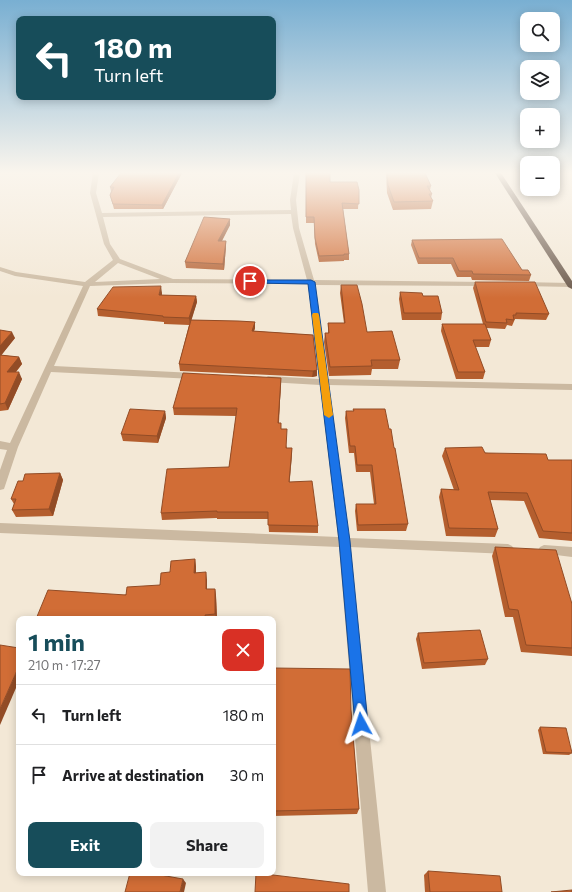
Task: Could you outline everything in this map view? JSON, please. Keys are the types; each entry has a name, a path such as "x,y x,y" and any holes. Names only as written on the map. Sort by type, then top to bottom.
{"highway":[{"path":"525,215 571,286"}],"street":[{"path":"123,215 99,215 107,244 117,260 172,281"},
{"path":"294,215 296,228 311,282 325,382 344,541 377,892"},
{"path":"0,486 13,447 87,284 117,260"},
{"path":"0,269 15,274 87,284 172,281 492,284"},
{"path":"516,284 571,286"},
{"path":"49,368 206,376"},
{"path":"262,379 325,382 572,387"},
{"path":"0,445 13,447"},
{"path":"0,528 517,549"},
{"path":"533,550 572,552"}],"building":[{"path":"306,215 344,215 349,254 319,256 315,238 314,217 306,217"},
{"path":"204,217 230,219 218,241 226,241 223,264 185,262"},
{"path":"502,239 522,270 528,270 531,275 473,274 472,271 459,271 453,258 419,258 412,240"},
{"path":"475,282 535,282 549,314 516,313 516,315 513,315 514,320 506,319 507,323 486,322"},
{"path":"341,285 357,285 367,332 392,331 400,360 371,360 372,366 330,367 325,333 329,333 328,323 345,323"},
{"path":"161,286 159,295 196,296 189,318 163,317 97,309 113,287"},
{"path":"400,292 422,293 423,296 438,296 442,313 404,313"},
{"path":"191,320 255,322 252,331 313,335 317,370 179,364"},
{"path":"442,324 485,324 491,340 473,340 485,372 458,372"},
{"path":"0,330 12,332 0,346"},
{"path":"0,355 19,357 7,372 19,372 5,403 0,404"},
{"path":"183,373 281,378 278,423 281,423 281,429 287,429 286,448 292,448 289,482 312,481 318,526 268,525 268,512 217,511 161,513 167,469 229,467 237,408 173,408"},
{"path":"130,409 165,411 157,436 121,434"},
{"path":"353,409 385,409 395,448 408,524 358,525 356,504 376,504 372,465 357,465 355,446 350,446 346,411 354,411"},
{"path":"482,447 485,453 546,454 548,460 572,460 572,533 543,531 527,493 488,492 498,529 449,528 441,489 459,490 445,448"},
{"path":"60,473 49,509 12,510 16,499 11,499 18,481 23,481 25,474"},
{"path":"495,547 556,550 572,604 572,648 526,645 518,610 509,609"},
{"path":"195,559 194,573 206,572 206,589 215,589 215,614 205,616 37,616 48,590 126,595 127,587 160,585 161,573 170,572 171,561"},
{"path":"480,630 488,659 424,663 418,633"},
{"path":"0,645 16,648 16,673 0,709"},
{"path":"276,668 350,669 351,710 359,809 276,811"},
{"path":"540,727 566,728 572,753 546,752"},
{"path":"428,871 500,876 502,892 430,892"},
{"path":"276,875 349,884 349,892 255,892 256,876"},
{"path":"129,876 166,876 183,879 180,892 125,892"},
{"path":"572,890 572,892 551,892"}],"slow traffic":[{"path":"316,315 329,415"}],"route":[{"path":"250,281 311,282 325,382 344,541 361,724"}]}
